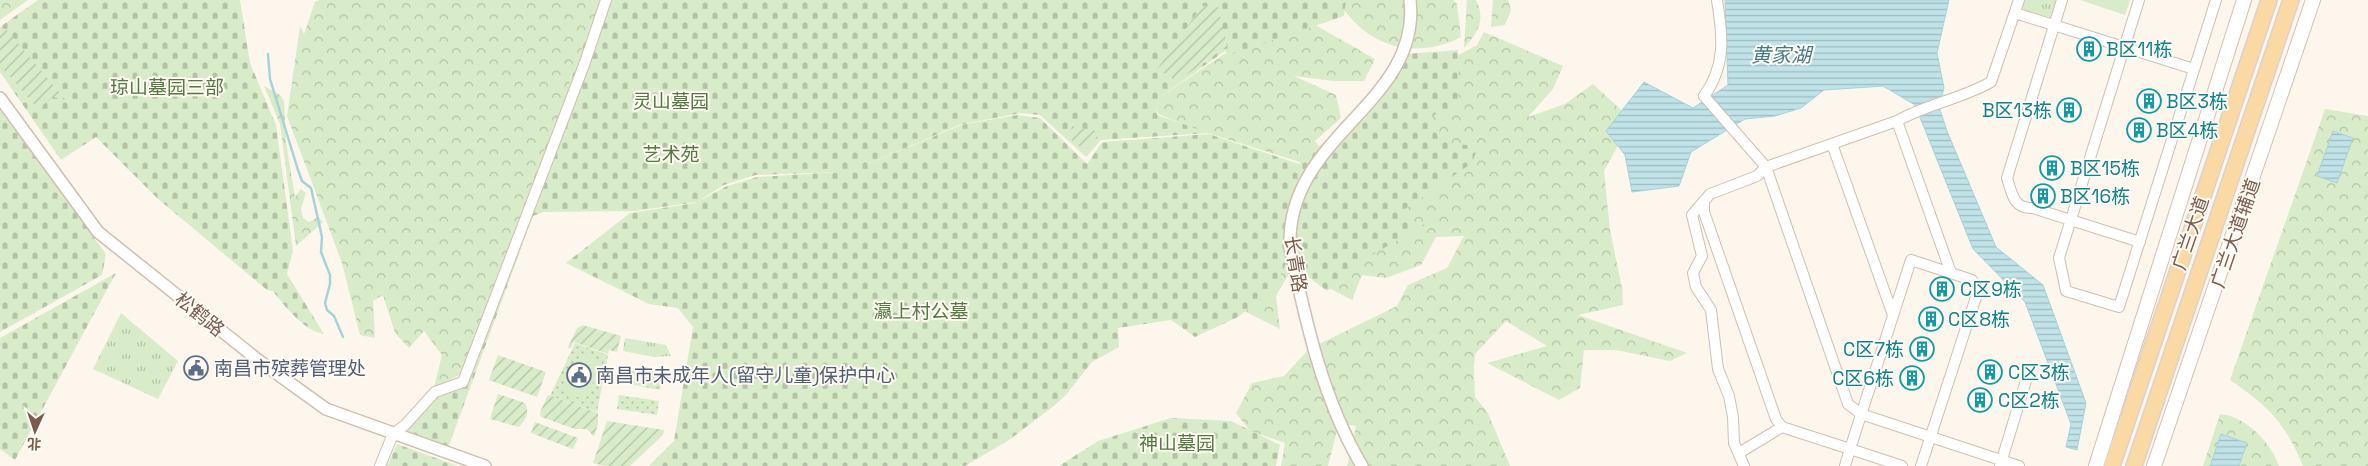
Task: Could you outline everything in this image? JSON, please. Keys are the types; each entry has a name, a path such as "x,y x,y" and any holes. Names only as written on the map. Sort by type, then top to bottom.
{"main road":[{"path":"2096,466 2244,0"},
{"name":"广兰大道","path":"2112,466 2269,0"},
{"name":"广兰大道","path":"2134,466 2291,0"},
{"name":"广兰大道辅道","path":"2154,466 2313,0"}],"street":[{"path":"380,466 393,434 405,425 436,392 463,382 584,65 606,0"},
{"name":"长青路","path":"1362,466 1344,433 1317,360 1290,248 1289,230 1303,184 1312,168 1329,145 1388,80 1396,68 1412,25 1410,0"},
{"path":"1717,0 1722,35 1720,64 1713,83 1704,96 1766,167 1848,404 1861,414 2001,464 2019,466"},
{"path":"1744,466 1732,435 1733,417 1729,396 1718,369 1711,310 1696,286 1693,273 1702,256 1692,223 1692,215 1710,194 1757,176 1766,167 1897,121 1915,111 1970,94 1991,82 2019,0"},
{"path":"2062,0 2007,178 2014,201 2021,207 2033,208 2140,242"},
{"path":"2139,0 2059,258 2066,291 2119,307 2216,0"},
{"path":"2015,13 2194,69"},
{"name":"松鹤路","path":"0,98 98,232 258,360 326,409 485,466"},
{"path":"1897,121 1951,273"},
{"path":"1832,144 1893,315"},
{"path":"1704,201 1704,212 1776,419 1782,427 1902,466"},
{"path":"1845,466 1911,260 1972,280 1978,291 1921,466"},
{"path":"2001,464 2028,374"},
{"path":"1739,453 1782,427"}],"green space":[{"path":"0,0 28,0 0,20"},
{"name":"琼山墓园三部","path":"38,0 240,0 250,63 276,125 293,251 287,274 324,334 310,329 303,324 273,291 267,290 157,198 96,137 61,160 0,72 0,27"},
{"path":"319,0 600,0 527,200 460,375 434,387 442,355 424,331 409,348 395,333 383,295 373,301 375,338 360,335 342,263 287,116 300,26 304,34 315,2"},
{"name":"瀛上村公墓","path":"600,0 1346,0 1344,16 1229,55 1225,51 1159,98 1156,108 1157,115 1209,133 1101,140 1086,157 1040,115 1020,113 959,125 849,172 961,125 1017,115 1040,118 1087,164 1102,142 1209,134 1299,164 1335,132 1405,54 1458,50 1459,106 1439,111 1430,119 1440,141 1478,147 1472,163 1405,209 1412,224 1425,225 1375,253 1327,291 1287,261 1274,289 1238,317 1195,337 1171,320 1118,328 1119,347 1092,362 1066,395 1055,405 1009,440 965,466 649,466 674,441 693,327 678,308 649,304 566,263 630,213 697,202 635,211 543,212 533,216 448,448 394,430 393,426 400,427 433,391 459,380","holes":["839,172 757,177 727,186 698,202 724,185 756,175"]},
{"path":"1335,0 1453,0 1457,4 1461,37 1449,43 1436,46 1423,48 1398,47 1373,37 1362,29"},
{"path":"1467,0 1476,0 1479,7 1480,20 1477,31 1464,48"},
{"path":"1493,0 1508,0 1511,10 1505,25 1491,27"},
{"path":"2025,0 2059,0 2053,18 2022,10"},
{"path":"2080,0 2130,0 2125,15"},
{"path":"1202,6 1218,7 1227,46 1178,81 1157,69"},
{"path":"1308,21 1375,59 1364,81 1333,81 1294,76 1336,95 1341,118 1315,141 1339,173 1442,64 1477,45 1484,32 1563,66 1553,89 1528,117 1565,104 1593,84 1632,120 1604,171 1610,230 1622,288 1623,305 1578,315 1687,353 1670,361 1616,350 1584,350 1580,388 1559,400 1487,363 1547,346 1506,321 1475,354 1474,367 1475,397 1488,413 1510,466 1347,466 1356,426 1339,423 1328,466 1281,466 1285,443 1250,431 1236,413 1252,383 1284,376 1309,349 1397,306 1408,285 1447,268 1464,236 1436,237 1421,265 1386,278 1362,275 1352,300 1323,285 1296,262 1276,296 1280,329 1242,310 1303,163 1198,130 1158,114 1156,108 1159,98 1224,54 1268,41"},
{"path":"6,29 66,100 53,97 38,109 0,65 0,34"},
{"path":"264,86 280,95 284,101 286,142 295,197 301,189 306,193 301,209 303,218 309,222 318,217 323,222 296,246 280,124"},
{"path":"0,109 106,254 102,275 0,332"},
{"path":"2325,109 2368,116 2368,466 2303,466 2289,437 2274,416 2255,398 2230,380"},
{"path":"1072,126 1101,132 1085,151 1069,138"},
{"path":"116,273 15,460 0,449 0,338"},
{"path":"121,313 178,361 158,399 93,369"},
{"path":"583,325 621,336 617,352 609,350 608,354 574,342 570,349 568,347 577,328"},
{"path":"625,338 666,345 671,356 654,357 623,351"},
{"path":"575,343 608,355 597,412 550,396"},
{"path":"581,353 602,362 585,400 564,392"},
{"path":"498,355 546,372 537,397 489,380"},
{"path":"624,367 663,373 660,390 622,383"},
{"path":"498,394 525,403 526,416 524,422 519,427 490,419"},
{"path":"548,395 598,413 598,424 594,437 587,429 575,429 541,417 540,412"},
{"path":"619,395 659,401 657,415 617,409"},
{"path":"2220,414 2239,420 2256,432 2270,448 2279,466 2203,466"},
{"name":"神山墓园","path":"1171,418 1231,421 1280,445 1276,466 1059,466 1098,441"},
{"path":"607,421 664,430 663,435 630,466 605,466 593,463"},
{"path":"535,422 578,438 573,449 531,433"},
{"path":"397,444 458,466 387,466"}],"water":[{"name":"黄家湖","path":"1725,0 1949,0 1937,53 1944,88 1939,107 1947,131 1996,247 2043,285 2086,403 2077,450 2066,447 2071,424 2025,302 1973,249 1915,105 1883,86 1824,90 1801,108 1775,116 1745,119 1691,152 1679,186 1632,192 1625,155 1606,131 1644,82 1693,108 1728,85"},
{"path":"2333,131 2353,138 2337,183 2317,176"},
{"path":"2221,434 2247,443 2239,466 2210,466"}],"waterway":[{"path":"268,54 270,79 298,170 302,181 311,188 322,237 321,252 330,275 330,284 325,303 327,310 334,316 343,337"}],"place":[{"name":"B区11栋","path":"2089,49"},
{"name":"B区3栋","path":"2149,101"},
{"name":"B区13栋","path":"2069,110"},
{"name":"B区4栋","path":"2139,130"},
{"name":"B区15栋","path":"2052,168"},
{"name":"B区16栋","path":"2043,196"},
{"name":"C区9栋","path":"1942,289"},
{"name":"C区8栋","path":"1931,319"},
{"name":"C区7栋","path":"1922,349"},
{"name":"南昌市殡葬管理处","path":"196,368"},
{"name":"C区3栋","path":"1990,372"},
{"name":"南昌市未成年人(留守儿童)保护中心","path":"579,375"},
{"name":"C区6栋","path":"1912,378"},
{"name":"C区2栋","path":"1980,400"}],"park label":[{"name":"灵山墓园","path":"671,101"},
{"name":"艺术苑","path":"671,154"}]}
